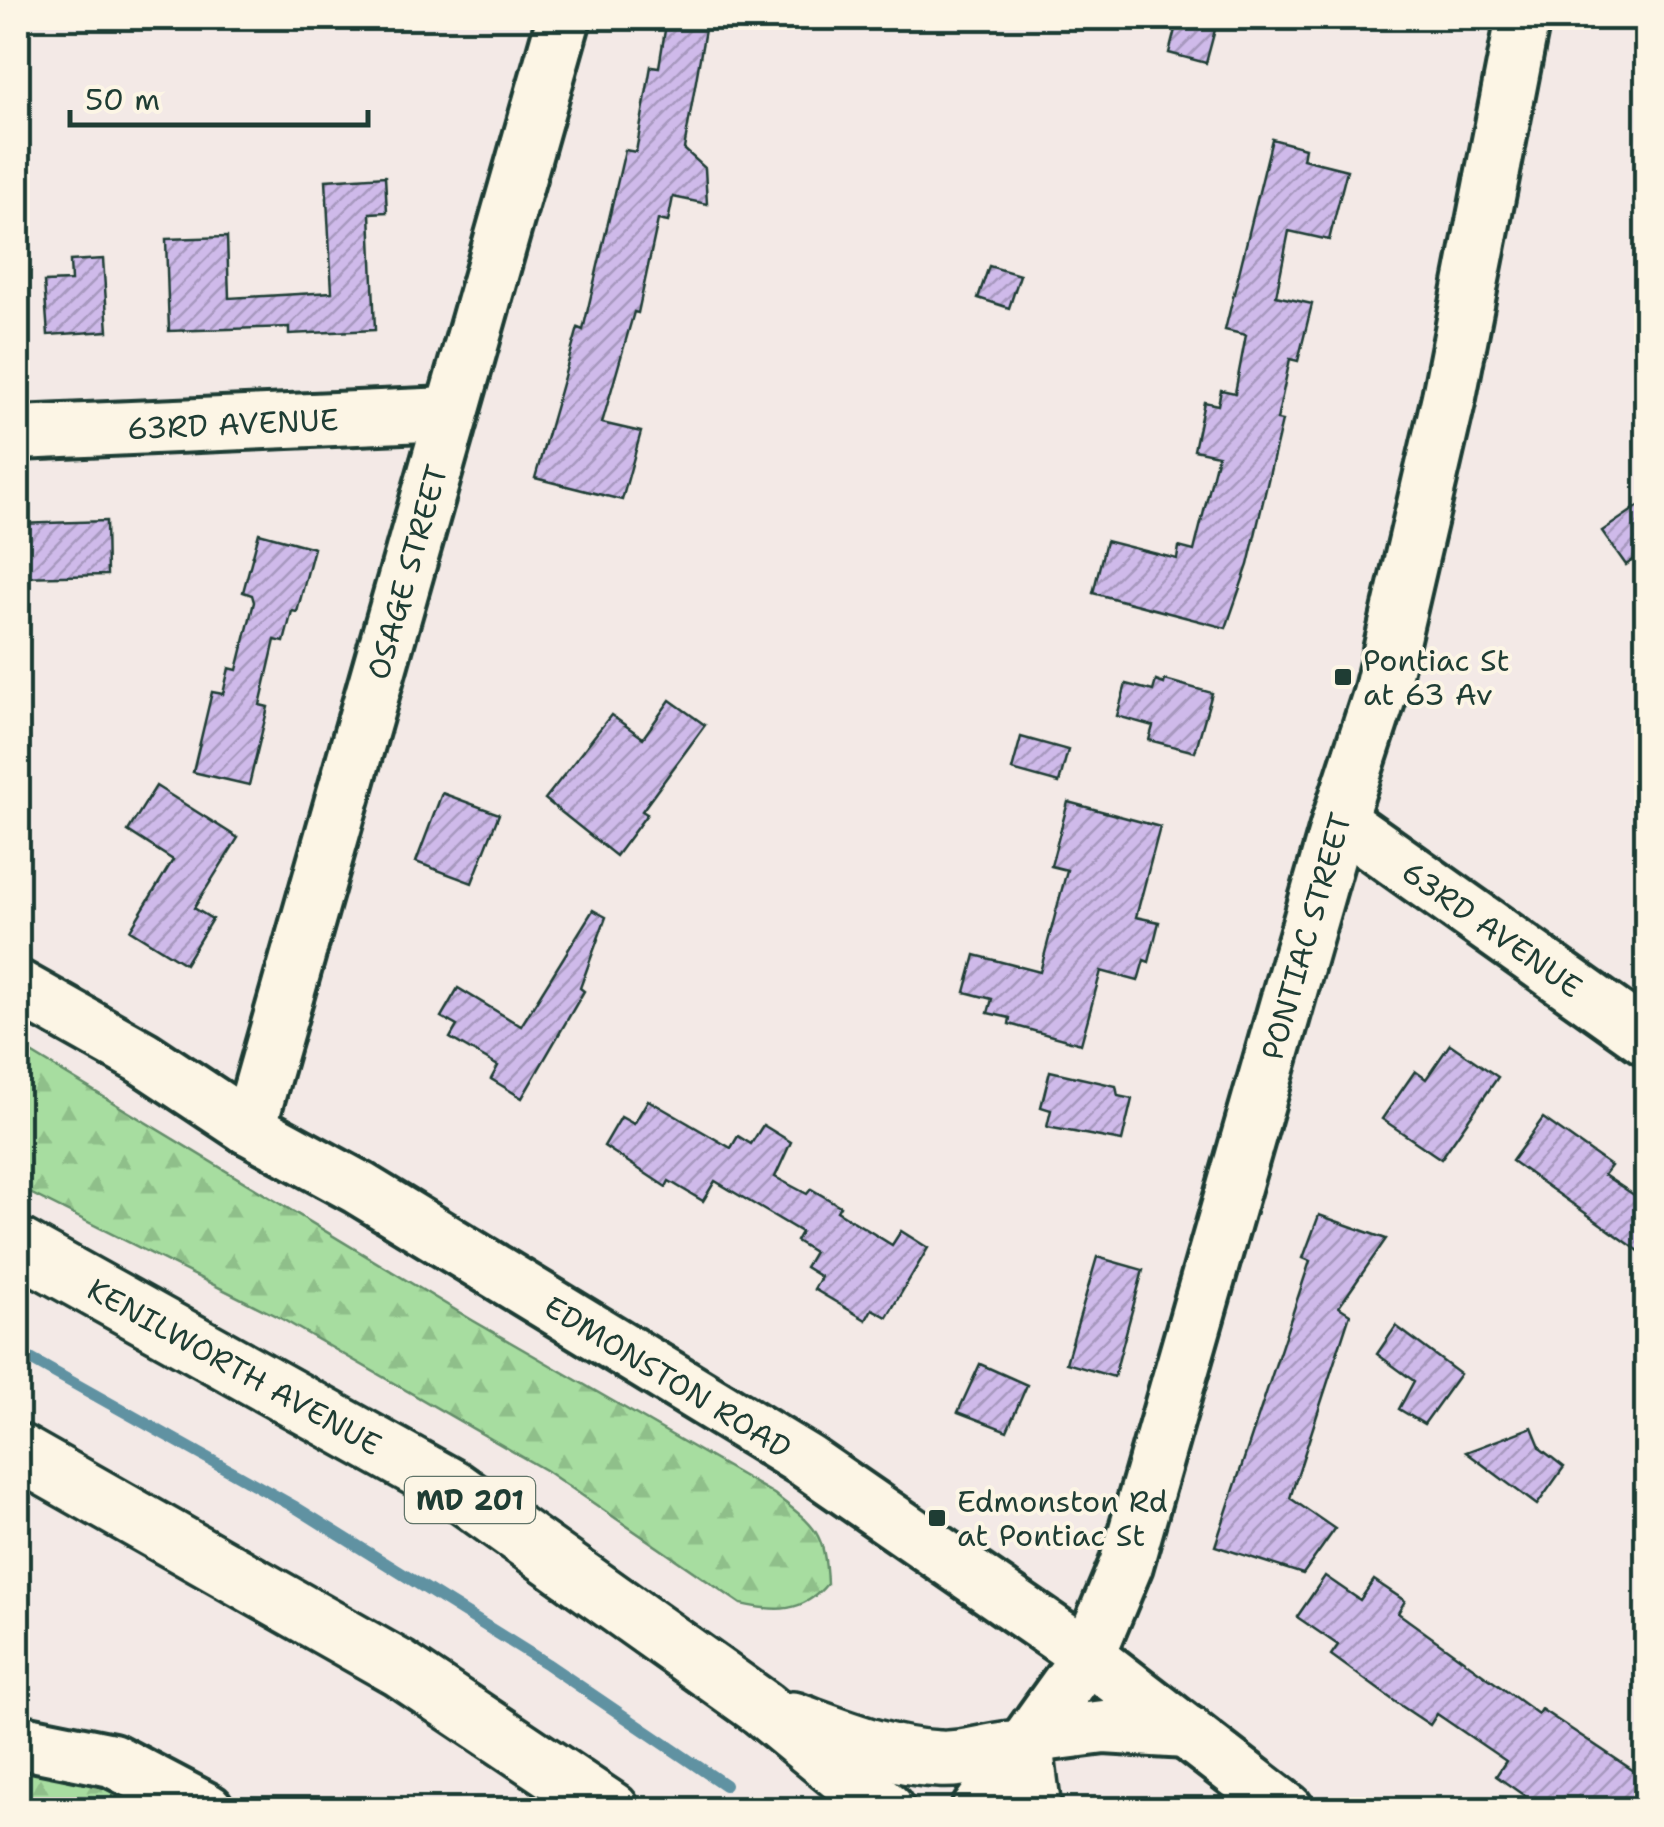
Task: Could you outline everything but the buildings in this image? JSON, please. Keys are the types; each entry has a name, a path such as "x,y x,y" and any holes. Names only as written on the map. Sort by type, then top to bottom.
{"main road":[{"name":"KENILWORTH AVENUE","path":"18,1246 452,1488 762,1708 886,1810"},
{"path":"18,1452 399,1668 576,1793 611,1810"},
{"path":"762,1708 897,1754 942,1760 1029,1742 1034,1810"}],"street":[{"name":"OSAGE STREET","path":"249,1128 448,414 564,18"},
{"name":"PONTIAC STREET","path":"978,1810 1088,1656 1126,1565 1405,593 1449,397 1523,18"},
{"name":"63RD AVENUE","path":"18,433 448,414"},
{"name":"63RD AVENUE","path":"1339,820 1646,1038"},
{"name":"EDMONSTON ROAD","path":"18,987 142,1057 249,1128 407,1217 806,1462 1088,1656 1287,1810"},
{"path":"1029,1742 1104,1727 1187,1732"},
{"path":"18,1741 112,1760 208,1810"}],"green space":[{"path":"18,1045 472,1320 774,1494 815,1531 824,1552 827,1584 818,1594 788,1608 741,1604 545,1470 282,1319 18,1187"},
{"path":"32,1767 101,1787 150,1809 18,1810 18,1770"}],"waterway":[{"path":"18,1352 295,1507 547,1664 725,1785"}],"place":[{"name":"Pontiac St at 63 Av","path":"1343,677"},
{"name":"Edmonston Rd at Pontiac St","path":"937,1518"}]}
